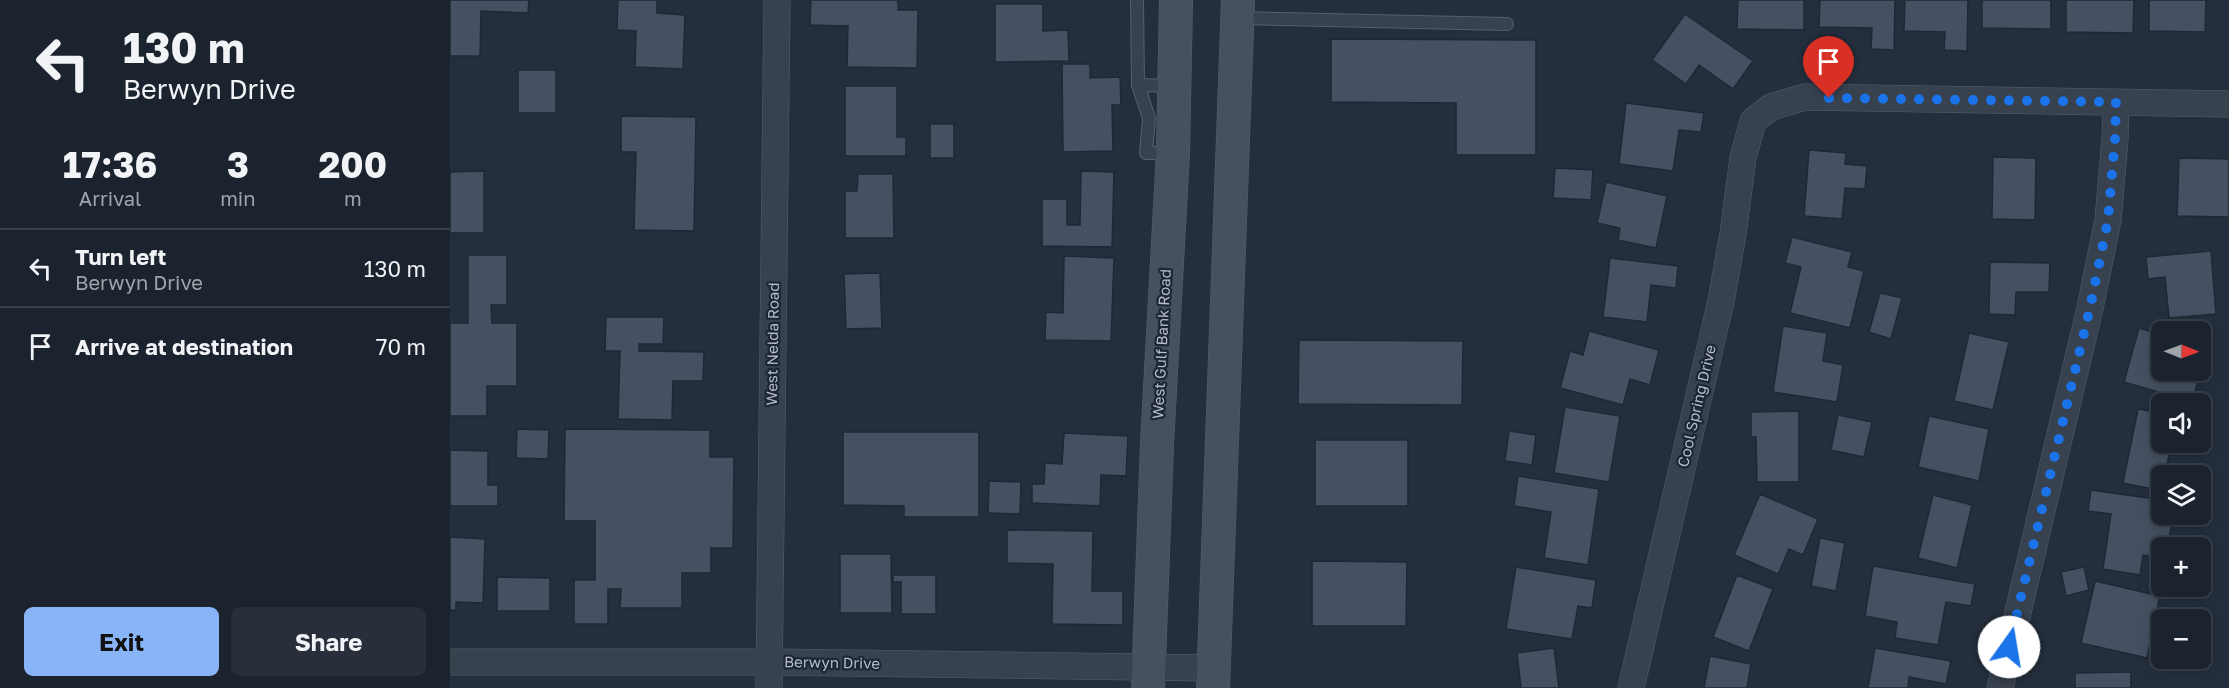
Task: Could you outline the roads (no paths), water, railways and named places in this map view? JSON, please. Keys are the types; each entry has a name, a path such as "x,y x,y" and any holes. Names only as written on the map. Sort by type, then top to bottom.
{"main road":[{"name":"West Gulf Bank Road","path":"1148,678 1158,420 1173,153 1176,0"},
{"path":"1213,678 1238,9"}],"street":[{"name":"West Nelda Road","path":"769,688 777,0"},
{"name":"Cool Spring Drive","path":"1631,688 1721,301 1743,158 1753,122 1771,107 1805,98 2116,102"},
{"path":"2000,688 2090,308 2106,231 2115,139 2116,102 2229,104"},
{"name":"Berwyn Drive","path":"450,662 769,662 1148,678 1213,678"}],"lane":[{"path":"1137,0 1138,85 1149,117 1146,153 1173,153"},
{"path":"1238,9 1507,24"},
{"path":"1138,85 1173,86"}]}
